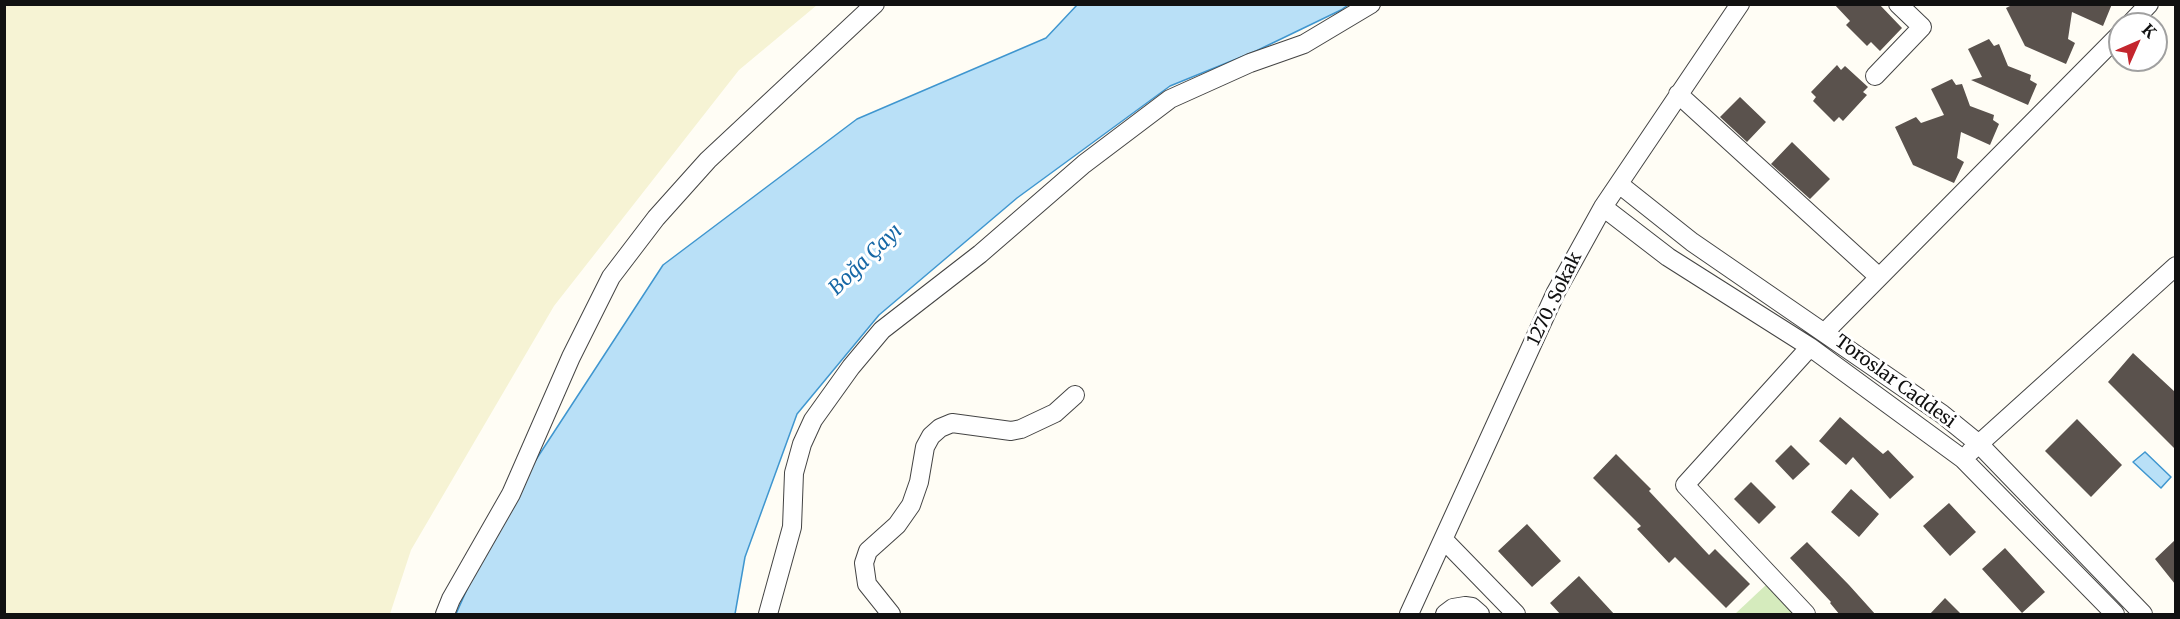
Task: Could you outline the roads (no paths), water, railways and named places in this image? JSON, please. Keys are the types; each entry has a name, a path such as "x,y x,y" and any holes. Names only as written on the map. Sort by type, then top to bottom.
{"street":[{"path":"445,615 451,599 511,494 571,357 610,277 656,218 708,160 875,4"},
{"path":"768,615 792,527 794,473 802,444 813,420 851,367 882,330 980,254 1084,164 1170,99 1250,63 1304,44 1371,4"},
{"name":"1270. Sokak","path":"1409,615 1556,292 1603,207 1740,4"},
{"path":"1875,76 1922,27 1898,4"},
{"path":"1825,332 2108,46"},
{"path":"1678,94 1879,277"},
{"name":"Toroslar Caddesi","path":"1619,184 1692,242 1942,414 1978,444 2143,615"},
{"name":"Toroslar Caddesi","path":"1603,207 1668,257 1810,347 1963,459 2115,615"},
{"path":"1963,459 2175,266"},
{"path":"1806,615 1685,485 1810,347"},
{"path":"891,615 867,584 864,563 868,551 897,525 911,505 919,482 925,447 931,436 940,428 952,423 1011,431 1021,429 1055,413 1075,395"},
{"path":"1444,540 1516,615"},
{"path":"1445,615 1453,608 1465,606 1472,608 1480,615"}],"water":[{"name":"Boğa Çayı","path":"1077,5 1348,5 1256,51 1170,86 1017,198 879,315 797,414 745,557 735,614 456,614 484,551 524,478 663,265 857,119 1046,38"},
{"path":"2145,452 2171,477 2161,488 2133,462"}]}
